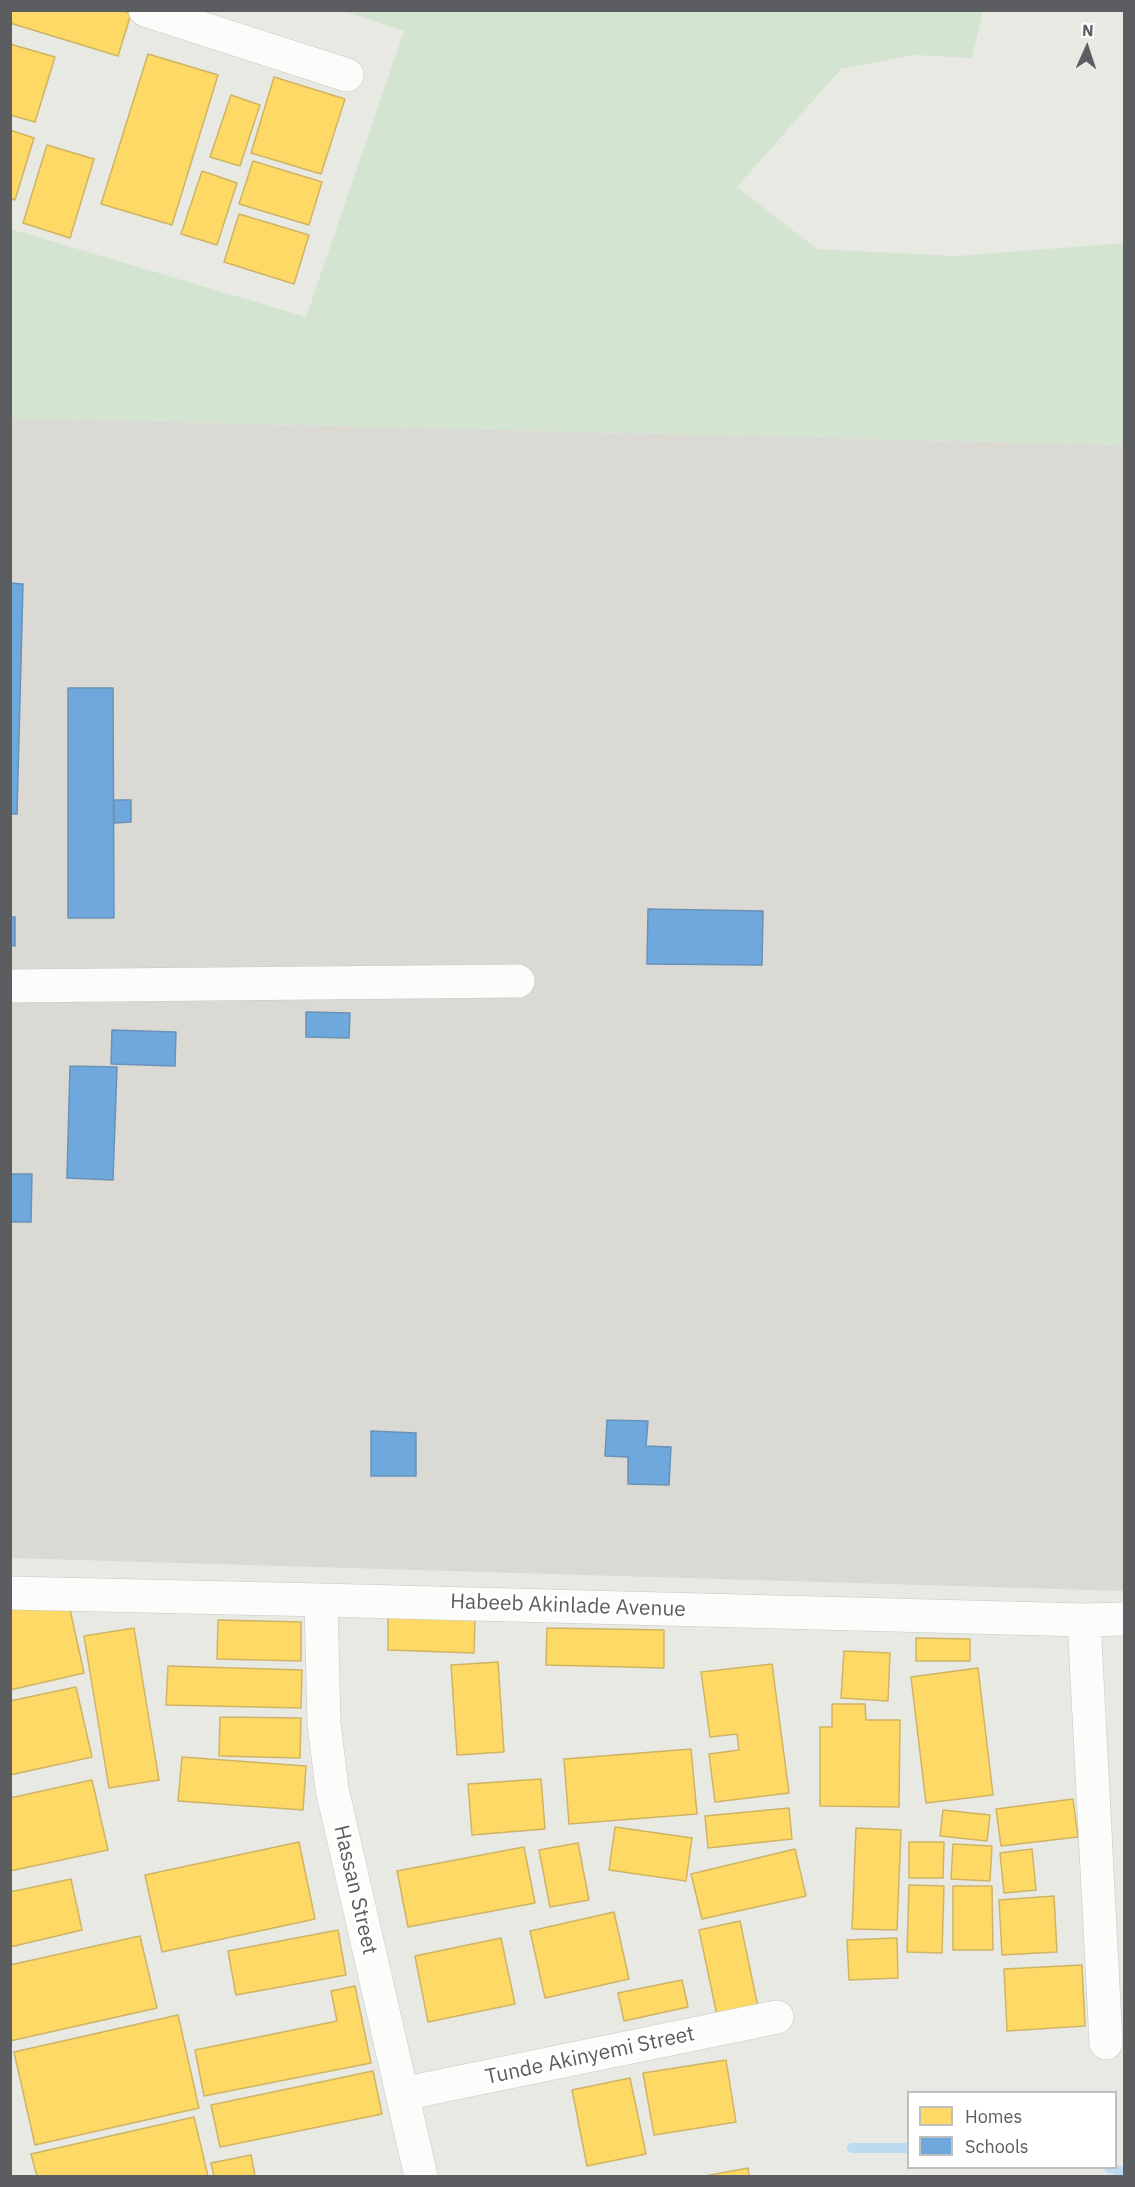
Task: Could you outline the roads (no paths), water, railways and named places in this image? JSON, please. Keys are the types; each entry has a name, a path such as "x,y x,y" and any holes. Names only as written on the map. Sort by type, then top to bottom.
{"street":[{"path":"145,10 347,75"},
{"path":"10,987 518,981"},
{"name":"Habeeb Akinlade Avenue","path":"10,1593 321,1599 1084,1620 1125,1619"},
{"name":"Hassan Street","path":"321,1599 324,1723 332,1789 421,2176"},
{"path":"1084,1620 1106,2043"},
{"name":"Tunde Akinyemi Street","path":"402,2094 777,2018"}],"waterway":[{"path":"852,2148 907,2148"},
{"path":"1113,2169 1124,2172"}]}
